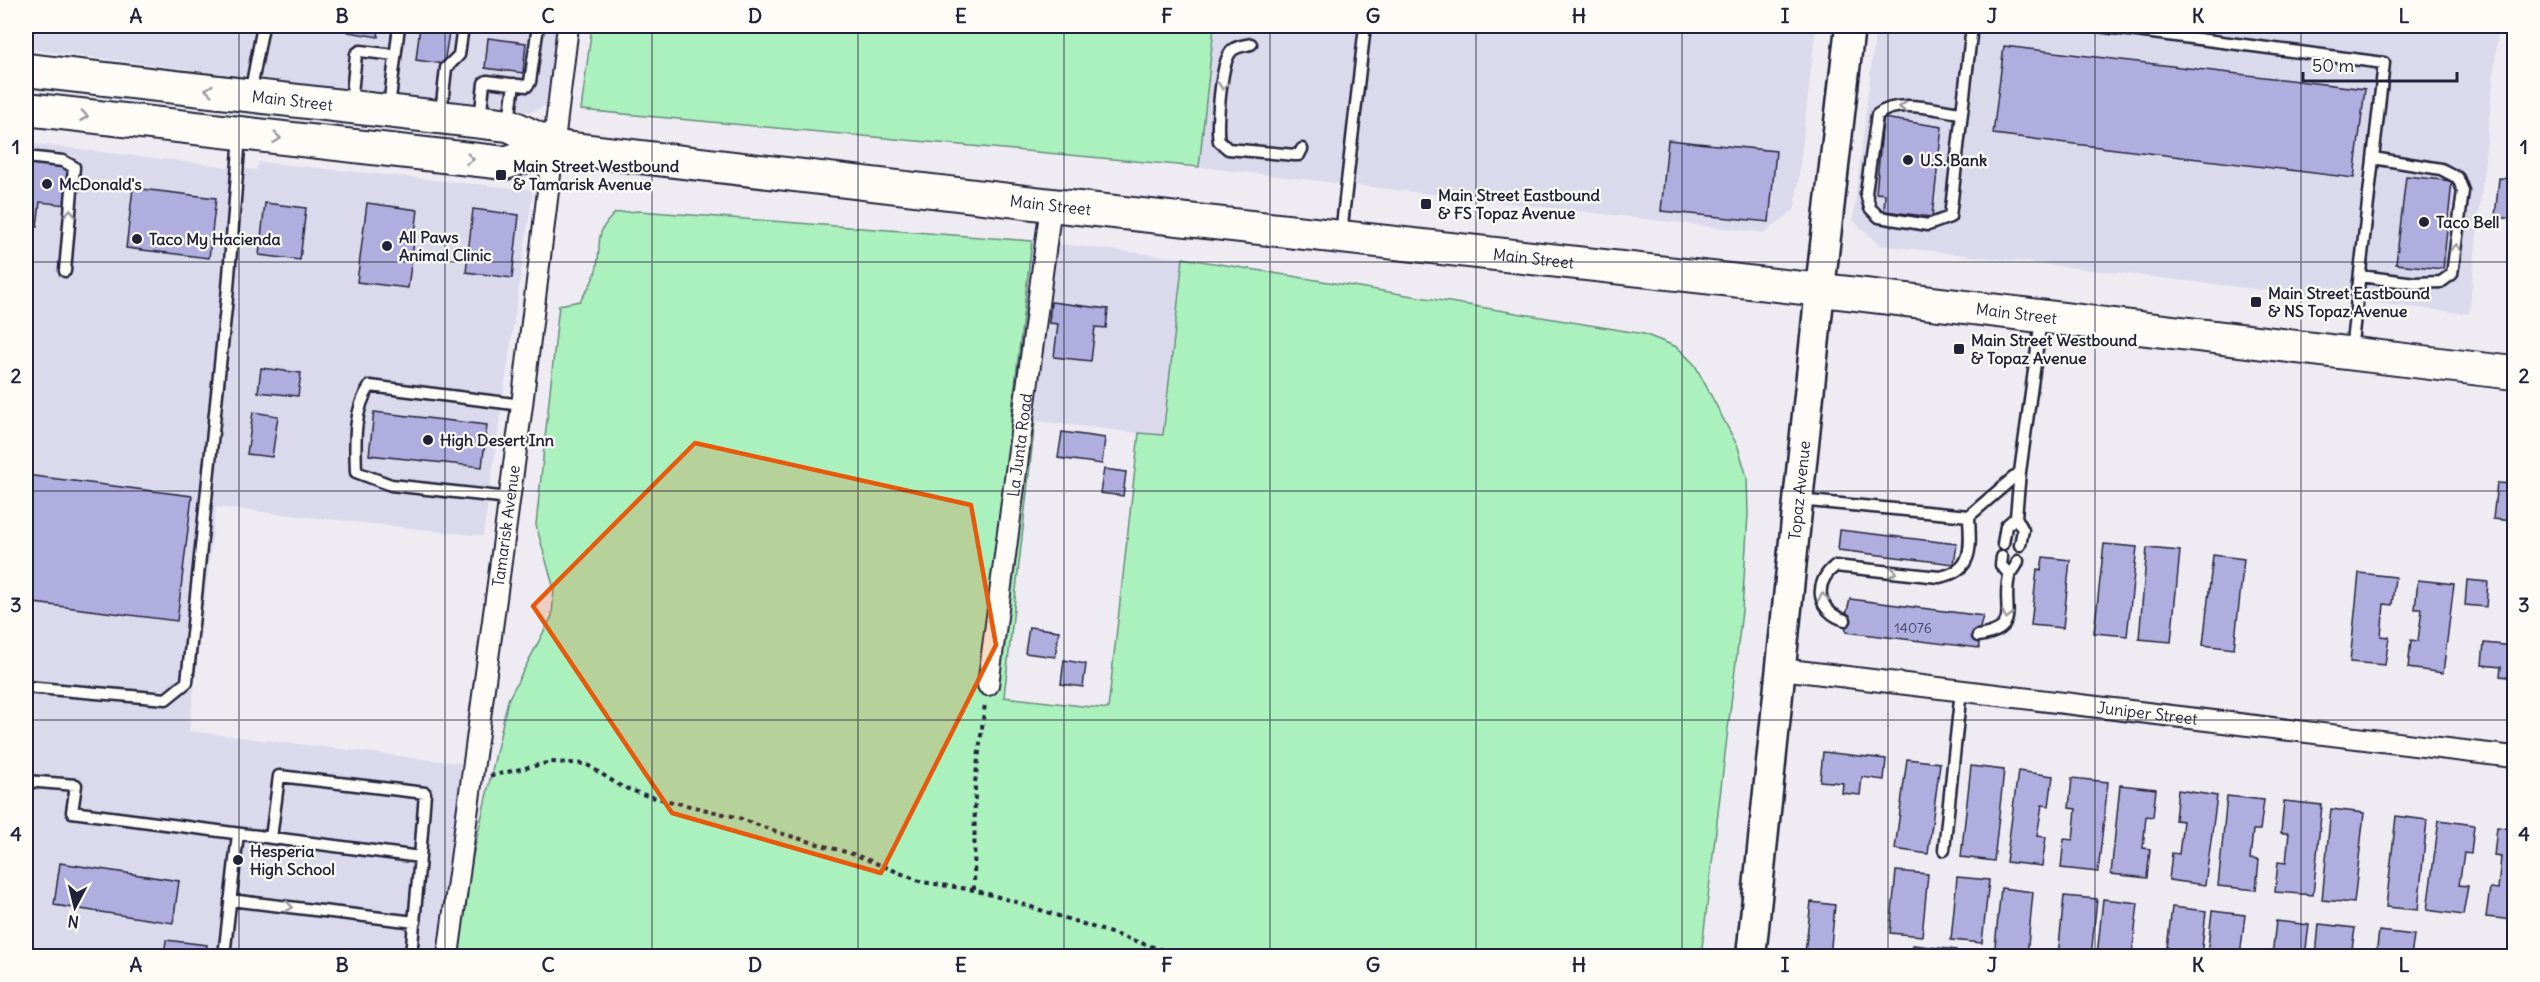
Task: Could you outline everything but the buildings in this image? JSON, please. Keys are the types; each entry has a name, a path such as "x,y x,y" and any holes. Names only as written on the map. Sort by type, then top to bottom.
{"main road":[{"name":"Main Street","path":"26,70 494,123 555,147 1051,205 1820,290 2514,373"},
{"path":"26,84 63,88 80,76"},
{"name":"Main Street","path":"26,109 505,163 555,147"}],"street":[{"name":"Tamarisk Avenue","path":"448,957 522,405 568,26"},
{"name":"Topaz Avenue","path":"1751,957 1820,290 1850,26"},
{"name":"La Junta Road","path":"988,685 1051,205"},
{"name":"Juniper Street","path":"1781,669 2514,757"}],"lane":[{"path":"250,95 262,26"},
{"path":"389,111 399,26"},
{"path":"441,117 447,68 459,55 463,26"},
{"path":"494,123 484,83 488,81 527,86 530,82 538,26"},
{"path":"1340,237 1365,26"},
{"path":"1961,113 1905,106 1886,108 1877,115 1866,194 1870,208 1879,217 1928,225 1950,216 1972,26"},
{"path":"2098,26 2384,63 2350,353"},
{"path":"1251,44 1236,48 1229,54 1225,66 1219,141 1228,148 1295,155 1299,155 1302,149"},
{"path":"350,106 356,54 360,51 395,55"},
{"path":"494,123 514,84"},
{"path":"26,687 166,699 187,682 228,288 240,134"},
{"path":"26,157 63,161 74,167 65,271"},
{"path":"2360,276 2415,283 2441,282 2452,274 2463,190 2458,178 2441,169 2373,158"},
{"path":"2020,545 2023,530 2016,517 2020,472 2042,316"},
{"path":"509,498 390,485 356,472 354,443 361,399 370,386 522,405"},
{"path":"1845,620 1832,616 1825,609 1821,598 1822,582 1835,566 1939,577 1953,575 1963,568 1968,556 1970,516 2020,472"},
{"path":"1798,500 1970,516"},
{"path":"2003,544 2006,526 2016,517"},
{"path":"2002,557 2001,565 2010,575"},
{"path":"1978,636 1994,634 2003,628 2009,606 2010,575 2018,561"},
{"path":"1944,850 1961,690"},
{"path":"271,838 279,776 425,793 411,957"},
{"path":"26,781 76,785 72,812 420,857"},
{"path":"224,957 238,834"},
{"path":"230,900 415,922"}],"path":[{"path":"974,890 975,783 988,685"},
{"path":"472,780 551,762 586,764 622,787 648,796 736,817 780,833 856,855 922,882 974,890 1181,957"}],"highlighted area":[{"path":"695,443 971,505 996,645 881,873 672,813 533,606"}],"shaded area":[{"path":"26,26 559,26 549,104 531,112 26,49"},
{"path":"1214,26 1816,26 1795,209 1765,233 1199,167"},
{"path":"1876,26 2435,26 2498,33 2469,314 1879,245 1853,220"},
{"path":"26,143 256,170 259,162 533,190 483,536 216,507 189,731 466,764 437,956 26,956"},
{"path":"1032,241 1183,258 1163,436 1011,418"}],"green space":[{"path":"592,26 1214,26 1199,167 581,110"},
{"path":"639,211 1032,241 1011,418 1035,421 1004,697 1108,709 1139,433 1163,435 1183,258 1644,334 1677,347 1695,365 1738,447 1747,477 1748,514 1742,611 1701,956 458,956 469,873 508,700 552,616 554,589 536,525 559,305 580,301 588,289 596,271 601,233 608,221 615,213"}],"place":[{"name":"U.S. Bank","path":"1908,160"},
{"name":"Main Street Westbound & Tamarisk Avenue","path":"501,175"},
{"name":"McDonald's","path":"47,184"},
{"name":"Main Street Eastbound & FS Topaz Avenue","path":"1426,204"},
{"name":"Taco Bell","path":"2424,222"},
{"name":"Taco My Hacienda","path":"137,239"},
{"name":"All Paws Animal Clinic","path":"387,246"},
{"name":"Main Street Eastbound & NS Topaz Avenue","path":"2256,302"},
{"name":"Main Street Westbound & Topaz Avenue","path":"1959,349"},
{"name":"High Desert Inn","path":"428,440"},
{"name":"Hesperia High School","path":"238,860"}]}
